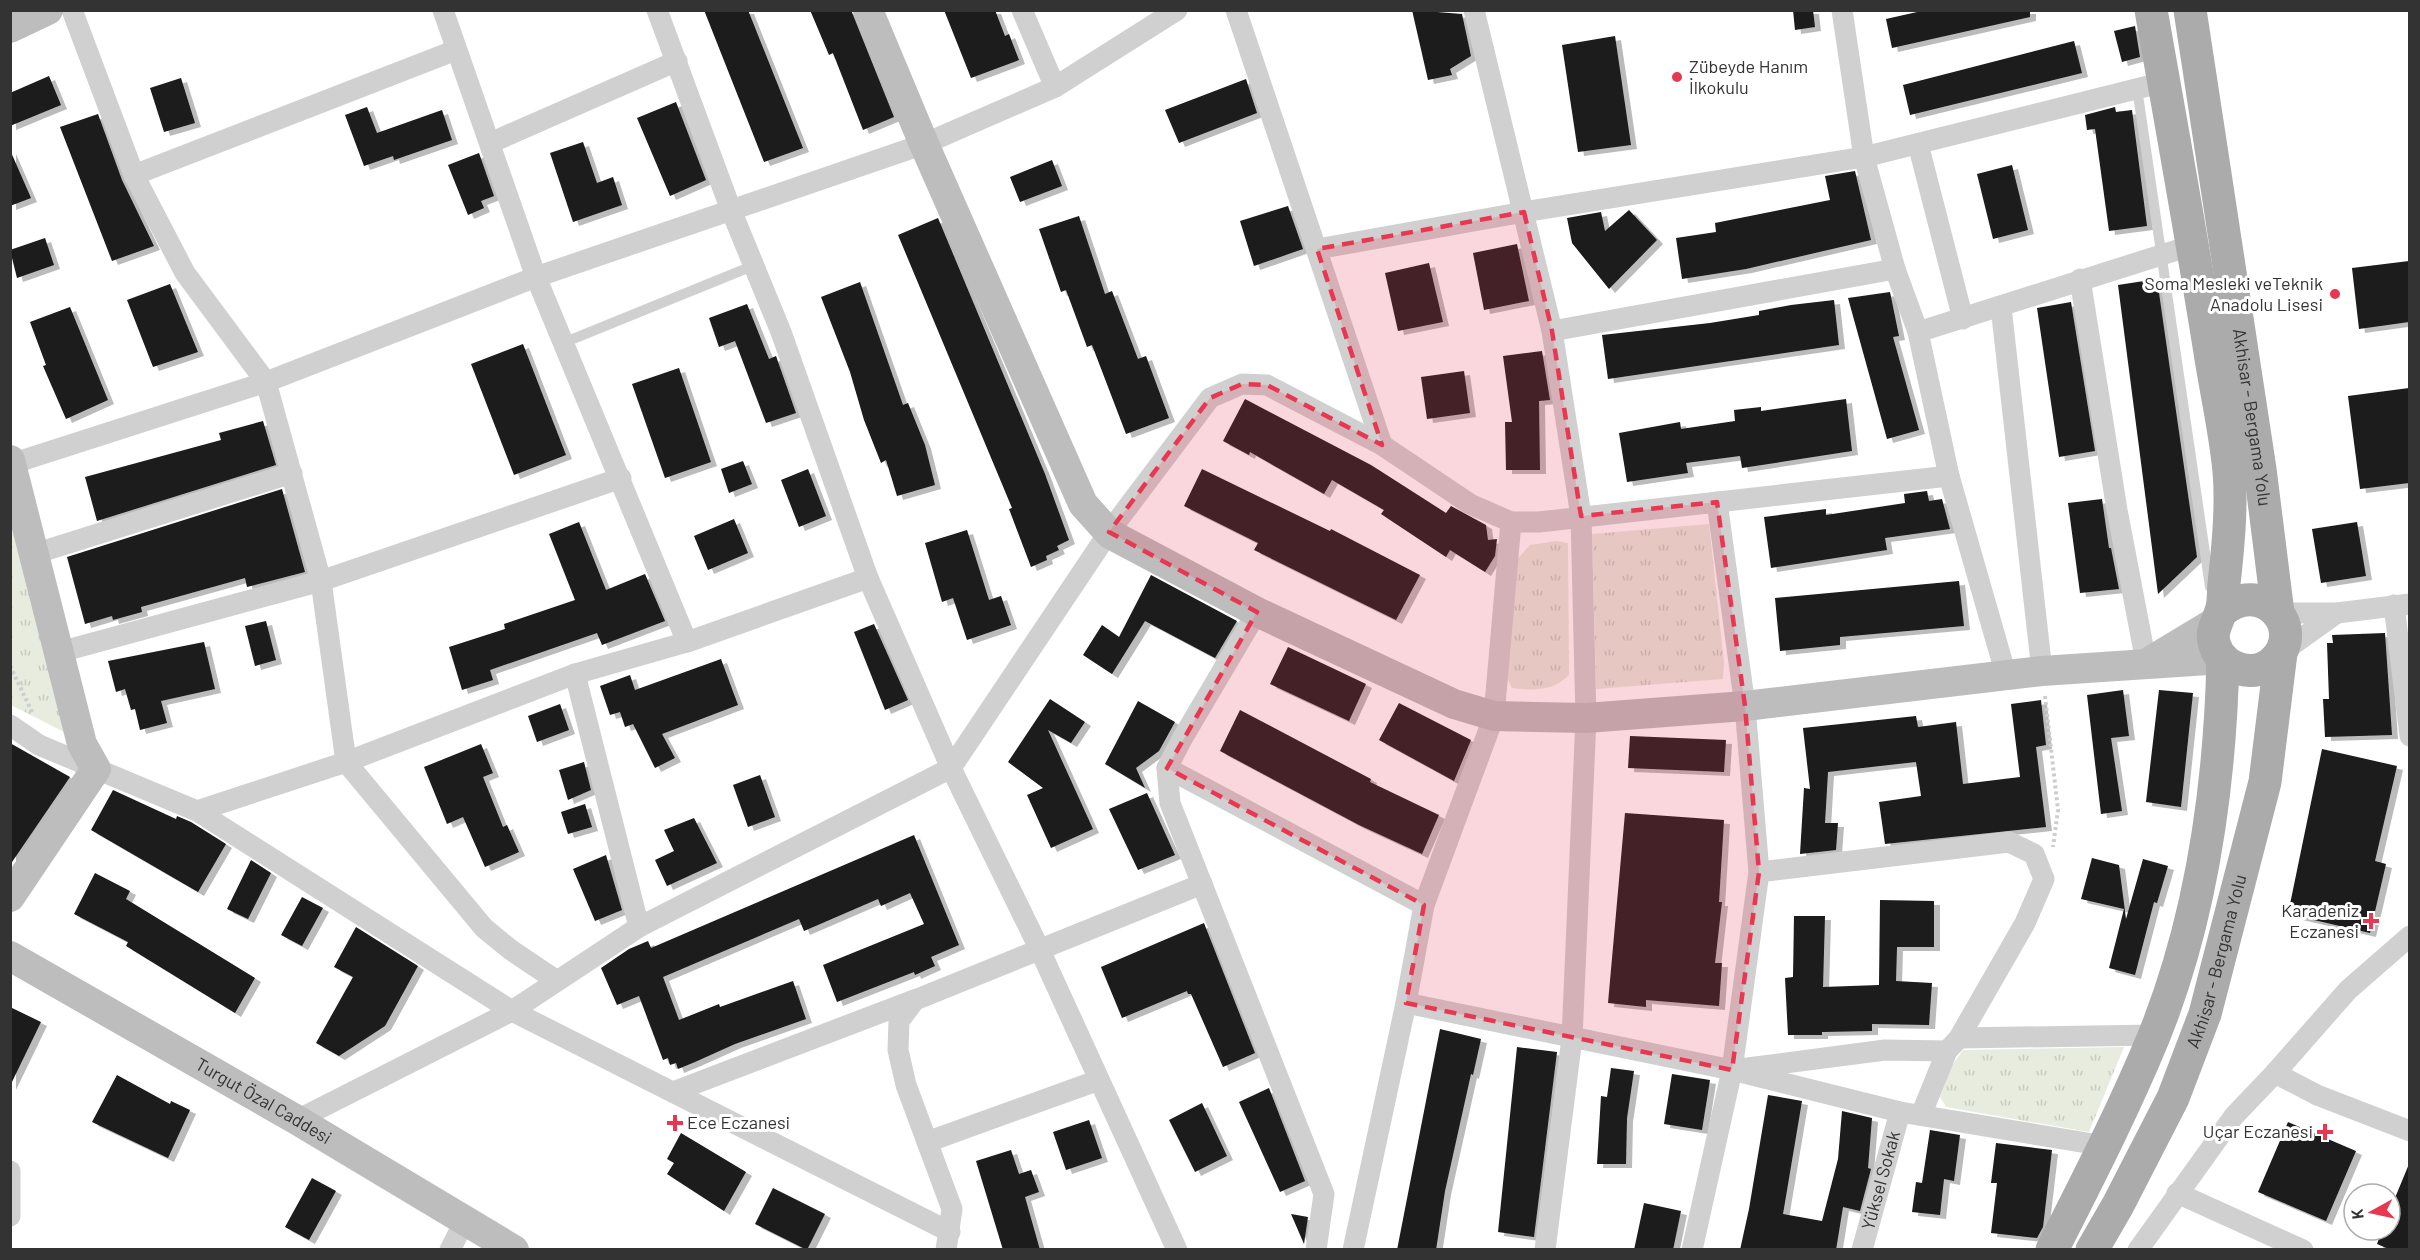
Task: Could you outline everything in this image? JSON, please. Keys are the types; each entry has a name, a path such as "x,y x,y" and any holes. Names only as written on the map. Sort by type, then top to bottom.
{"main road":[{"name":"Akhisar - Bergama Yolu","path":"2052,1250 2105,1146 2154,1035 2187,938 2201,876 2219,757 2223,659 2214,645 2228,550 2229,472 2193,245 2150,85 2151,10"},
{"name":"Akhisar - Bergama Yolu","path":"2092,1250 2174,1098 2205,1014 2265,782 2285,629 2278,613 2260,470 2190,10"},
{"path":"2218,617 2230,604 2253,598 2264,601 2278,613"},
{"path":"2223,659 2239,669 2251,671 2273,662 2281,652"}],"street":[{"path":"10,28 48,10"},
{"path":"72,10 134,175 185,273 266,381 321,581 346,762 484,928 511,950 557,981"},
{"path":"443,10 536,277 687,642"},
{"path":"657,10 731,210 755,265 868,578 951,768 1039,948 1178,1250"},
{"path":"868,10 924,144 1083,504 1109,532 1257,612 1454,704 1494,716 1586,718 1745,706 2042,671 2146,662 2223,659"},
{"path":"1022,10 1055,87"},
{"path":"96,769 82,744 11,462 266,381 536,277 924,144 1055,87 1177,10"},
{"path":"1236,10 1382,445"},
{"path":"1474,10 1552,331 1581,516 1586,718 1572,1038 1545,1250"},
{"path":"1842,10 1864,157 1895,269 1918,332 1949,476 2006,675"},
{"path":"134,175 456,50"},
{"path":"490,143 677,61"},
{"path":"1317,249 1524,212 1864,157 2150,85"},
{"path":"1918,144 1963,318"},
{"path":"1918,332 2001,308 2080,279 2193,245"},
{"path":"1552,331 1895,269"},
{"path":"2080,279 2117,510 2146,662"},
{"path":"2001,308 2042,671"},
{"path":"297,1120 512,1011 639,927 951,768 1109,532 1210,398 1242,384 1267,386 1382,445 1470,504 1511,522 1949,476"},
{"path":"34,554 292,473"},
{"path":"60,652 321,581 621,478"},
{"path":"1692,1250 1732,1070 1759,872 1745,706 1717,502"},
{"path":"1353,1250 1406,1003 1424,905 1494,716 1511,522"},
{"path":"197,811 346,762 575,674 687,642 868,578"},
{"path":"2278,613 2337,613 2402,605 2409,736"},
{"path":"1257,612 1167,768 1170,803 1324,1194 1316,1250"},
{"path":"2281,652 2337,613"},
{"path":"2146,662 2218,617"},
{"path":"575,674 639,927"},
{"path":"10,725 39,745 197,811 512,1011 674,1092 948,1241 952,1209 906,1085 898,1050 899,1021 915,1000"},
{"path":"1167,768 1424,905"},
{"path":"10,897 96,769"},
{"path":"1759,872 2009,842 2034,854 2044,879"},
{"name":"Yüksel Sokak","path":"1862,1250 1911,1114 2025,923 2044,879"},
{"path":"674,1092 915,1000 1202,884"},
{"path":"2138,1250 2176,1193 2234,1116 2348,990 2409,936"},
{"name":"Turgut Özal Caddesi","path":"10,956 297,1120 514,1250"},
{"path":"1406,1003 1732,1070 1911,1114 2105,1146"},
{"path":"1732,1070 1886,1050 2154,1035"},
{"path":"2275,1073 2317,1095 2409,1131"},
{"path":"927,1142 1099,1080"},
{"path":"10,1171 10,1216"},
{"path":"2176,1193 2303,1250"},
{"path":"450,1250 465,1221"}],"lane":[{"path":"2150,85 2162,254 2218,617"},
{"path":"562,343 755,265"}],"path":[{"path":"10,666 32,710 39,745"},
{"path":"2042,671 2058,810 2054,845 2044,879"}],"highlighted area":[{"path":"1524,212 1552,331 1581,516 1717,502 1745,706 1759,872 1732,1070 1406,1003 1424,905 1167,768 1257,612 1109,532 1210,398 1242,384 1267,385 1382,445 1317,249"}],"green space":[{"path":"10,488 72,736 11,705"},
{"path":"1709,524 1724,663 1723,679 1596,689 1592,534"},
{"path":"1556,541 1568,543 1569,675 1543,689 1512,688 1504,672 1510,567 1530,545"},
{"path":"2124,1047 2089,1132 1946,1107 1940,1097 1951,1067 1963,1050"}],"building":[{"path":"704,10 748,10 803,148 764,162"},
{"path":"810,10 851,10 894,117 863,130 833,53 829,55"},
{"path":"944,10 995,10 1005,36 1009,34 1019,60 971,78"},
{"path":"1412,10 1462,14 1471,56 1450,69 1452,75 1428,80"},
{"path":"1793,10 1813,10 1815,27 1795,30"},
{"path":"1926,10 2030,10 2030,17 1892,48 1886,19"},
{"path":"2135,26 2140,57 2122,62 2114,31"},
{"path":"1615,36 1631,145 1578,152 1562,45"},
{"path":"2074,41 2082,73 1910,115 1903,85"},
{"path":"49,76 61,105 10,126 10,93"},
{"path":"181,78 195,123 164,132 150,88"},
{"path":"1246,79 1257,113 1179,143 1165,110"},
{"path":"676,102 706,180 670,196 637,118"},
{"path":"367,107 377,133 442,110 452,140 394,160 393,156 364,166 345,115"},
{"path":"2115,107 2116,112 2132,110 2147,226 2109,231 2095,129 2087,130 2085,115"},
{"path":"98,114 122,180 154,246 112,261 60,127"},
{"path":"583,142 597,183 613,177 622,205 573,222 550,153"},
{"path":"10,150 31,198 10,206"},
{"path":"479,153 494,196 481,201 484,208 468,215 448,165"},
{"path":"1052,160 1062,186 1020,202 1010,177"},
{"path":"2012,165 2028,230 1993,239 1977,174"},
{"path":"1855,171 1871,240 1746,269 1682,279 1676,238 1716,232 1715,223 1830,200 1825,176"},
{"path":"1288,206 1303,249 1254,266 1240,221"},
{"path":"1629,210 1657,240 1609,289 1572,243 1567,218 1601,212 1605,231"},
{"path":"1079,216 1105,294 1112,291 1138,359 1146,356 1169,418 1126,434 1092,345 1087,347 1066,290 1061,292 1039,229"},
{"path":"938,218 1045,474 1069,540 1057,546 1059,550 1046,556 1047,560 1031,567 1009,509 1012,508 898,235"},
{"path":"45,238 54,265 17,278 10,250"},
{"path":"1517,244 1529,301 1484,310 1473,253"},
{"path":"2409,261 2409,322 2359,329 2352,268"},
{"path":"1429,263 1443,322 1398,331 1385,273"},
{"path":"2157,279 2197,557 2158,594 2118,285"},
{"path":"860,282 903,405 908,403 925,445 935,485 897,496 886,460 881,463 864,420 850,372 821,297"},
{"path":"170,284 198,352 153,367 127,300"},
{"path":"1890,292 1899,336 1893,337 1919,430 1887,439 1848,298"},
{"path":"1834,300 1839,345 1608,379 1602,335 1710,323 1759,315 1759,311 1791,305"},
{"path":"2071,302 2095,451 2059,457 2037,308"},
{"path":"747,304 769,359 776,356 796,413 766,423 735,341 719,347 709,318"},
{"path":"70,307 108,400 66,419 43,366 46,365 30,322"},
{"path":"523,344 566,455 514,475 471,364"},
{"path":"1542,351 1550,400 1539,401 1540,470 1506,470 1505,422 1512,422 1503,356"},
{"path":"679,368 711,462 665,478 632,384"},
{"path":"1464,371 1470,413 1427,419 1421,377"},
{"path":"2409,388 2409,483 2360,489 2348,396"},
{"path":"1245,399 1371,465 1446,513 1451,506 1486,525 1488,540 1497,539 1495,556 1485,572 1450,550 1446,557 1381,514 1384,510 1332,480 1324,494 1250,452 1249,455 1223,441"},
{"path":"1846,399 1852,451 1742,468 1740,456 1686,463 1688,473 1627,482 1619,433 1680,422 1681,429 1735,421 1734,410 1761,407 1761,411"},
{"path":"263,421 276,465 97,521 85,477 221,440 219,433"},
{"path":"743,461 752,484 729,493 721,469"},
{"path":"808,469 826,516 799,527 781,480"},
{"path":"1202,469 1330,531 1331,529 1420,575 1396,620 1254,550 1258,543 1184,506"},
{"path":"282,489 305,572 247,587 245,578 141,607 142,612 113,620 112,616 85,624 67,557"},
{"path":"1927,491 1929,501 1942,499 1950,529 1885,538 1887,550 1771,568 1764,517 1826,509 1826,515 1905,503 1904,494"},
{"path":"2102,499 2109,548 2111,548 2119,589 2080,593 2068,503"},
{"path":"734,519 748,553 708,570 694,536"},
{"path":"579,522 606,590 645,574 665,621 602,645 597,633 490,670 493,680 462,690 449,647 505,629 504,624 575,600 549,534"},
{"path":"2357,522 2366,576 2321,583 2312,529"},
{"path":"967,530 989,600 1001,596 1011,625 967,640 953,598 942,602 925,543"},
{"path":"1151,575 1237,621 1215,658 1145,621 1112,674 1083,655 1102,625 1119,637"},
{"path":"1959,581 1964,626 1840,637 1840,645 1780,651 1775,598"},
{"path":"266,621 276,660 255,666 245,626"},
{"path":"874,624 908,700 885,710 854,632"},
{"path":"2385,633 2392,735 2325,737 2323,699 2329,699 2327,643 2333,643 2332,635"},
{"path":"204,642 215,689 161,701 167,723 140,730 135,709 131,710 125,689 116,692 108,661"},
{"path":"1288,647 1366,684 1349,721 1270,684"},
{"path":"721,659 738,705 662,734 675,758 655,768 633,724 625,727 620,712 610,715 600,686 630,675 635,690"},
{"path":"2123,690 2129,736 2111,738 2122,811 2101,814 2087,695"},
{"path":"2159,690 2193,693 2181,807 2146,802"},
{"path":"1050,699 1085,722 1071,743 1048,730 1093,829 1051,848 1027,795 1043,788 1008,762"},
{"path":"2041,700 2046,745 2036,747 2046,827 1885,844 1879,802 1921,796 1916,762 1828,772 1825,823 1838,823 1836,850 1800,854 1804,788 1810,789 1803,728 1916,716 1918,727 1956,722 1963,784 2020,777 2011,704"},
{"path":"1138,701 1175,722 1159,751 1136,768 1145,788 1105,764"},
{"path":"1399,703 1471,740 1454,781 1379,740"},
{"path":"560,704 569,730 537,742 528,716"},
{"path":"1240,710 1371,779 1370,782 1439,815 1422,854 1359,825 1220,751"},
{"path":"1630,736 1726,740 1724,772 1628,768"},
{"path":"10,743 70,777 10,865"},
{"path":"481,744 493,773 483,777 503,827 507,825 519,852 485,867 463,817 447,824 424,767"},
{"path":"2322,749 2397,766 2375,861 2386,864 2370,933 2288,914"},
{"path":"584,762 591,790 568,800 559,770"},
{"path":"760,775 775,817 748,827 733,785"},
{"path":"113,790 176,819 177,816 191,822 226,844 198,892 91,830"},
{"path":"1147,793 1175,855 1138,870 1109,809"},
{"path":"585,804 592,827 568,834 561,812"},
{"path":"1625,813 1724,820 1719,902 1722,902 1715,963 1722,963 1719,1006 1646,1000 1646,1007 1608,1003"},
{"path":"694,818 717,863 667,886 655,860 674,851 664,830"},
{"path":"914,835 959,945 931,957 935,966 837,1002 823,965 924,924 910,893 881,906 878,899 804,931 799,919 663,977 679,1020 719,1004 720,1007 793,981 806,1019 735,1044 678,1069 676,1063 670,1065 668,1058 663,1060 639,996 617,1005 601,968 629,949 648,941 651,948"},
{"path":"606,855 622,910 595,921 573,869"},
{"path":"2092,858 2119,865 2126,919 2143,859 2168,866 2157,903 2154,902 2135,975 2109,968 2124,909 2081,899"},
{"path":"251,860 271,873 248,919 227,909"},
{"path":"95,873 130,891 126,899 255,978 235,1013 126,946 128,942 74,914"},
{"path":"302,897 323,908 302,946 281,935"},
{"path":"1880,900 1934,901 1934,947 1897,947 1896,981 1932,983 1929,1025 1872,1024 1872,1031 1788,1035 1785,978 1793,977 1794,916 1825,916 1823,987 1879,985"},
{"path":"1204,923 1255,1053 1223,1067 1191,994 1187,991 1122,1018 1101,967"},
{"path":"356,927 418,966 385,1026 339,1056 316,1043 353,977 334,967"},
{"path":"10,1007 41,1022 10,1086"},
{"path":"1440,1029 1481,1039 1445,1191 1436,1250 1397,1250"},
{"path":"1517,1047 1557,1052 1534,1237 1498,1232"},
{"path":"1611,1068 1634,1071 1627,1118 1626,1164 1597,1164 1601,1096 1607,1097"},
{"path":"1672,1074 1710,1080 1702,1130 1664,1124"},
{"path":"117,1075 170,1104 171,1101 190,1110 168,1158 92,1122"},
{"path":"1269,1088 1305,1181 1280,1192 1239,1102"},
{"path":"1768,1095 1802,1101 1783,1214 1822,1221 1838,1159 1842,1111 1872,1118 1868,1168 1871,1169 1860,1211 1843,1207 1836,1250 1740,1250"},
{"path":"1202,1103 1227,1156 1195,1172 1169,1120"},
{"path":"1089,1120 1102,1158 1066,1170 1053,1132"},
{"path":"2288,1122 2356,1151 2326,1221 2258,1192"},
{"path":"1930,1130 1960,1135 1954,1181 1944,1179 1940,1215 1912,1212 1916,1182 1922,1183"},
{"path":"681,1133 746,1172 724,1211 667,1174 674,1163 667,1159"},
{"path":"1996,1143 2052,1150 2043,1227 2037,1238 1991,1233 1997,1183 1991,1183"},
{"path":"1011,1150 1019,1174 1031,1170 1039,1192 1025,1197 1040,1250 1003,1250 976,1161"},
{"path":"2409,1164 2409,1250 2391,1250 2377,1244 2378,1242 2402,1242 2402,1182"},
{"path":"312,1178 336,1191 309,1240 285,1227"},
{"path":"773,1188 825,1214 807,1250 755,1224"},
{"path":"1644,1203 1681,1211 1673,1250 1634,1250"},
{"path":"1291,1214 1308,1217 1304,1244"}],"place":[{"name":"Zübeyde Hanım İlkokulu","path":"1677,77"},
{"name":"Soma Mesleki veTeknik Anadolu Lisesi","path":"2335,294"},
{"name":"Karadeniz Eczanesi","path":"2371,921"},
{"name":"Ece Eczanesi","path":"675,1123"},
{"name":"Uçar Eczanesi","path":"2325,1132"}]}
